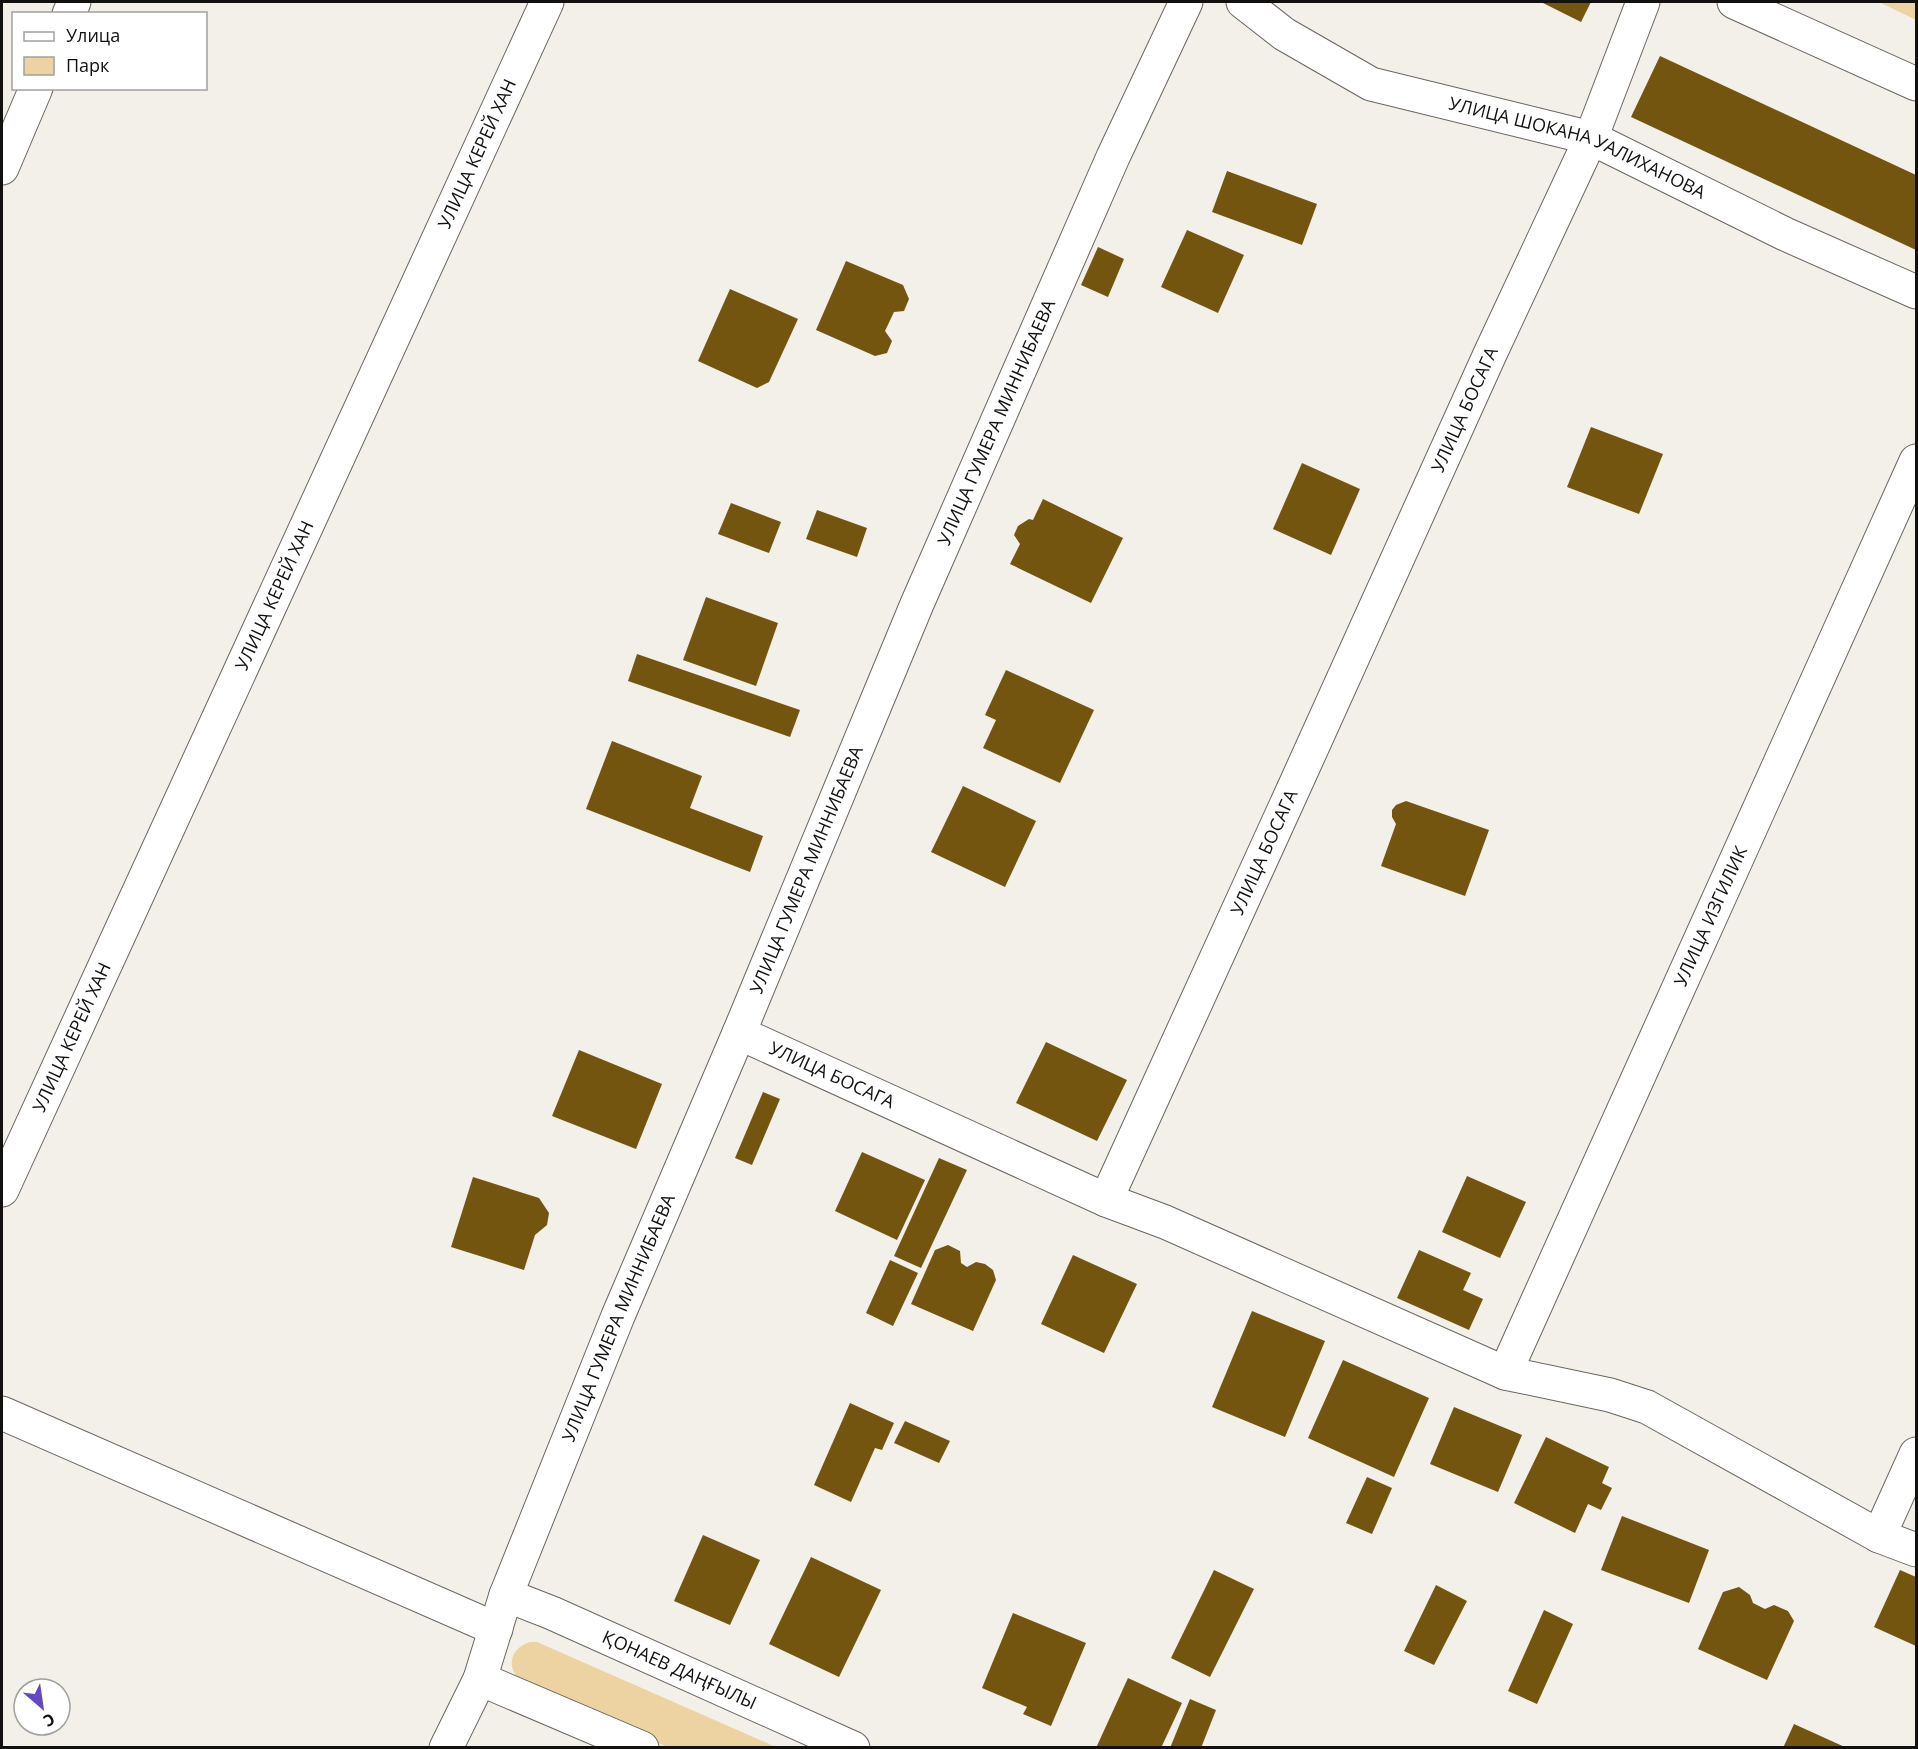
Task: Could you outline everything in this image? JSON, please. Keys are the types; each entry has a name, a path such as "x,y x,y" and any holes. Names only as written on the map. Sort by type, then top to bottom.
{"street":[{"name":"УЛИЦА КЕРЕЙ ХАН","path":"2,1190 546,2"},
{"name":"УЛИЦА ГУМЕРА МИННИБАЕВА","path":"446,1748 480,1679 506,1595 618,1316 739,1033 917,604 1113,157 1186,2"},
{"name":"УЛИЦА ШОКАНА УАЛИХАНОВА","path":"1243,2 1284,34 1371,84 1591,138 1785,234 1917,292"},
{"name":"УЛИЦА БОСАГА","path":"739,1033 1106,1200 1490,354 1591,138 1643,2"},
{"path":"1734,2 1917,84"},
{"path":"2,168 35,90"},
{"name":"УЛИЦА ИЗГИЛИК","path":"1505,1372 1917,461"},
{"path":"1106,1200 1165,1222 1505,1372 1610,1395 1647,1407 1880,1536 1917,1550"},
{"path":"2,1413 496,1629"},
{"path":"1880,1536 1917,1454"},
{"name":"ҚОНАЕВ ДАҢҒЫЛЫ","path":"506,1595 552,1613 853,1748"},
{"path":"480,1679 642,1748"}],"green space":[{"path":"1879,2 1916,2 1916,20"},
{"path":"530,1642 537,1642 776,1747 667,1747 519,1680 513,1669 512,1658 518,1648"}],"building":[{"path":"1541,2 1591,2 1581,22"},
{"path":"1660,56 1916,175 1916,250 1631,117"},
{"path":"1227,171 1317,204 1302,245 1212,212"},
{"path":"1187,230 1244,255 1218,313 1161,287"},
{"path":"1098,247 1124,259 1108,297 1081,285"},
{"path":"846,261 903,285 909,299 904,311 894,312 885,331 892,341 887,353 875,356 816,330"},
{"path":"730,289 798,319 769,382 757,388 698,361"},
{"path":"1591,427 1663,454 1639,514 1567,487"},
{"path":"1302,463 1360,489 1331,555 1273,529"},
{"path":"1043,499 1123,538 1091,603 1010,564 1020,544 1014,535 1018,526 1029,519 1033,520"},
{"path":"731,503 781,522 769,553 718,534"},
{"path":"817,510 867,528 857,557 806,539"},
{"path":"706,597 778,623 756,686 683,660"},
{"path":"637,654 800,710 790,737 628,681"},
{"path":"1006,670 1094,710 1060,783 983,748 996,720 985,715"},
{"path":"612,741 702,776 690,808 763,836 750,872 586,809"},
{"path":"963,786 1036,821 1005,887 931,852"},
{"path":"1406,801 1489,830 1465,896 1381,866 1396,824 1392,817 1392,810 1396,805"},
{"path":"1046,1042 1127,1080 1097,1141 1016,1103"},
{"path":"579,1050 662,1084 636,1149 552,1116"},
{"path":"763,1092 780,1099 752,1165 735,1158"},
{"path":"862,1152 925,1180 897,1240 835,1211"},
{"path":"939,1158 967,1170 921,1268 894,1256"},
{"path":"1467,1176 1526,1202 1500,1258 1442,1232"},
{"path":"473,1177 539,1198 549,1213 547,1225 535,1235 524,1270 451,1247"},
{"path":"948,1245 960,1251 961,1263 967,1267 976,1262 985,1264 993,1270 996,1280 973,1331 911,1304 935,1250"},
{"path":"1419,1250 1471,1273 1463,1290 1483,1299 1469,1330 1397,1298"},
{"path":"1073,1255 1137,1284 1104,1353 1041,1324"},
{"path":"890,1260 918,1273 893,1326 866,1313"},
{"path":"1252,1311 1325,1341 1285,1437 1212,1407"},
{"path":"1343,1360 1429,1398 1394,1477 1308,1438"},
{"path":"850,1403 894,1423 882,1450 875,1448 851,1502 814,1485"},
{"path":"1454,1407 1522,1435 1498,1492 1430,1464"},
{"path":"905,1421 950,1441 939,1463 894,1443"},
{"path":"1546,1437 1609,1467 1602,1483 1612,1488 1601,1510 1588,1504 1575,1533 1514,1503"},
{"path":"1367,1477 1392,1488 1372,1534 1346,1523"},
{"path":"1622,1516 1709,1550 1689,1603 1601,1570"},
{"path":"703,1535 760,1560 730,1625 674,1601"},
{"path":"811,1557 881,1590 839,1677 769,1644"},
{"path":"1214,1570 1254,1589 1210,1677 1171,1658"},
{"path":"1900,1570 1916,1577 1916,1646 1874,1627"},
{"path":"1436,1585 1467,1601 1434,1665 1404,1651"},
{"path":"1739,1587 1750,1595 1753,1603 1765,1609 1774,1605 1788,1611 1794,1621 1767,1680 1698,1649 1723,1592"},
{"path":"1544,1610 1573,1624 1537,1704 1508,1691"},
{"path":"1013,1613 1086,1643 1051,1726 1023,1714 1027,1707 982,1688"},
{"path":"1128,1678 1182,1703 1161,1748 1096,1748"},
{"path":"1190,1699 1216,1710 1201,1748 1170,1748"},
{"path":"1794,1724 1847,1748 1783,1748"}]}
